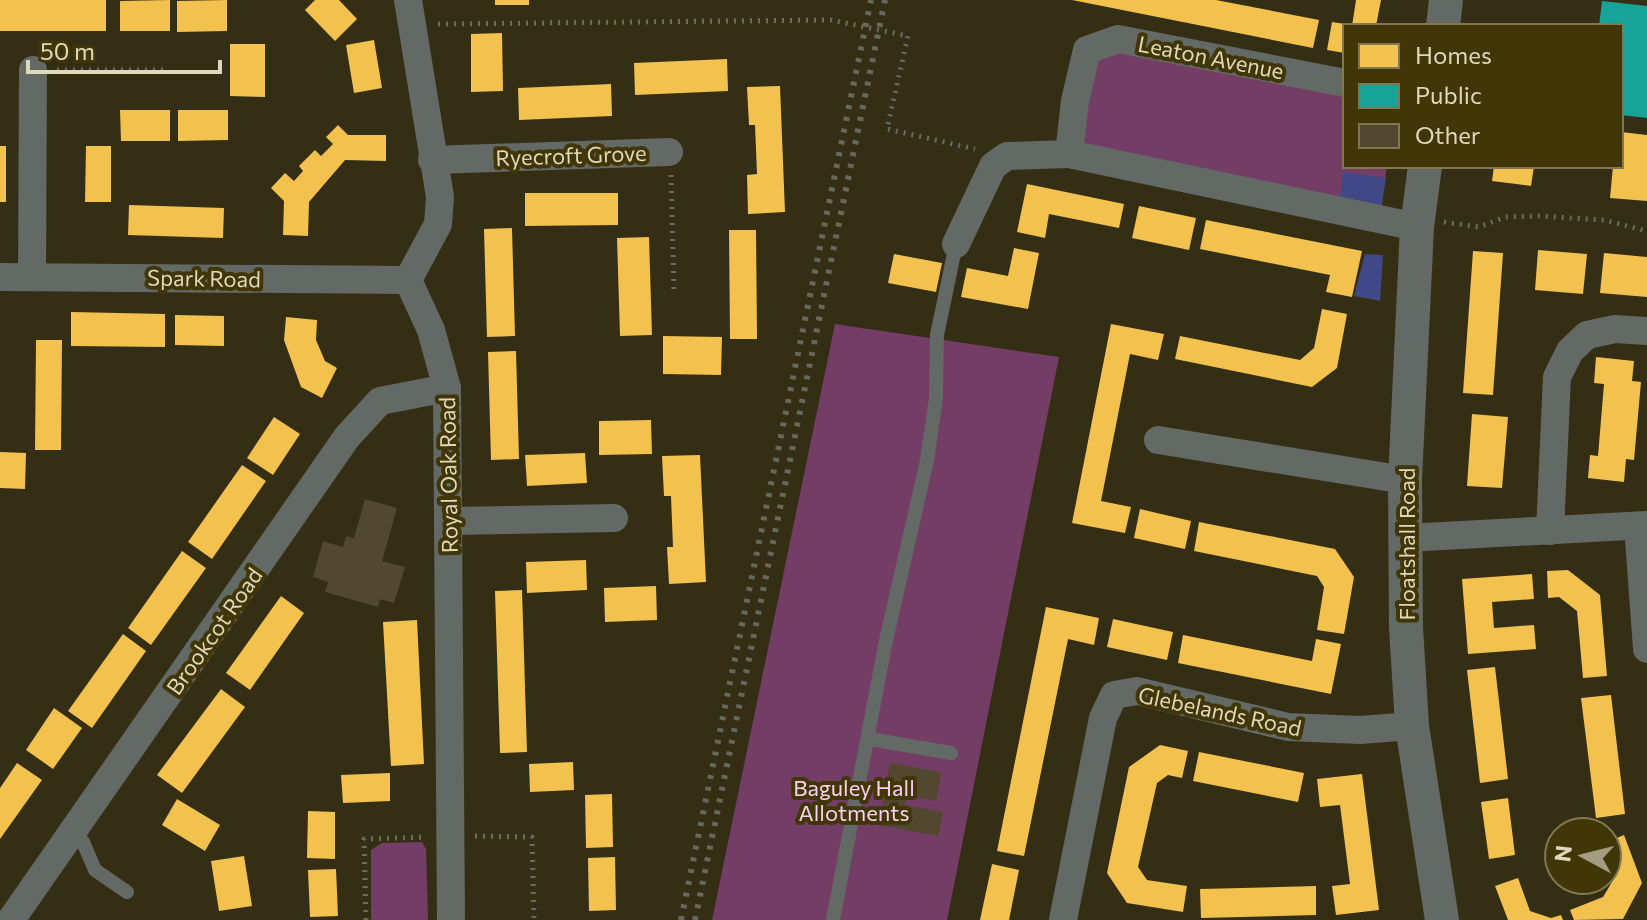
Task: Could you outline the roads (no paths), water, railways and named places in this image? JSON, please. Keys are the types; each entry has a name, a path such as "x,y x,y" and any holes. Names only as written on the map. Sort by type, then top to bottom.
{"street":[{"path":"1443,24 1446,0"},
{"path":"408,280 438,224 440,197 410,12"},
{"name":"Leaton Avenue","path":"1069,154 1087,50 1118,39 1343,83"},
{"path":"32,276 33,70"},
{"name":"Ryecroft Grove","path":"432,160 669,152"},
{"path":"956,244 993,166 1007,156 1069,154 1418,223"},
{"name":"Floatshall Road","path":"1425,168 1418,223 1405,538 1412,726 1442,920"},
{"name":"Spark Road","path":"0,277 408,280"},
{"name":"Royal Oak Road","path":"408,280 431,330 447,388 451,920"},
{"path":"1550,531 1557,377 1570,351 1587,335 1615,329 1647,331"},
{"name":"Brookcot Road","path":"11,920 347,437 380,401 447,388"},
{"path":"1158,440 1405,480"},
{"path":"448,521 614,518"},
{"path":"1405,538 1642,526 1647,649"},
{"name":"Glebelands Road","path":"1063,920 1103,718 1114,695 1137,691 1313,730 1412,726"}],"lane":[{"path":"833,920 870,739 885,645 927,460 936,398 937,335 956,244"},
{"path":"870,739 951,753"},
{"path":"72,835 83,842 95,870 127,892"}],"water":[{"path":"1343,172 1386,178 1381,208 1340,200"},
{"path":"1365,254 1383,255 1380,301 1354,296"}],"railway":[{"path":"681,920 871,0"},
{"path":"695,920 885,0"}],"park label":[{"name":"Baguley Hall Allotments","path":"854,800"}]}
